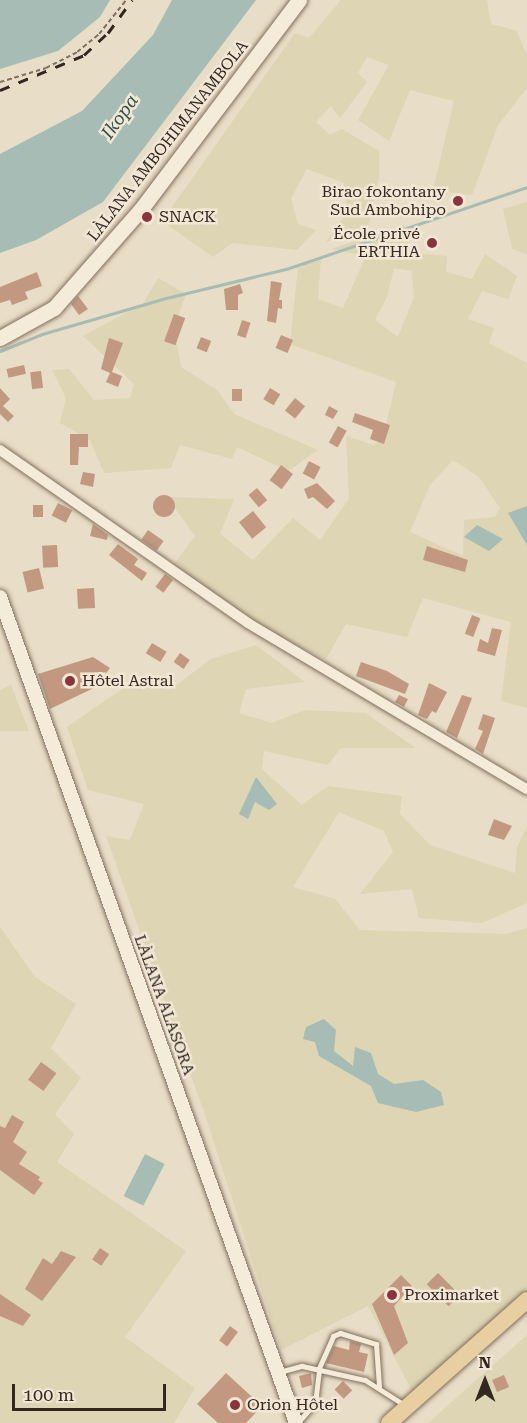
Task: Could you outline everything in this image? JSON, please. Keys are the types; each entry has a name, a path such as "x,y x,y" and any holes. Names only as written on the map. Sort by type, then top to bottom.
{"main road":[{"name":"LÀLANA AMBOHIMANAMBOLA","path":"0,338 54,308 141,209 299,0"},
{"path":"389,1423 527,1300"}],"street":[{"path":"0,450 248,622 527,789"},
{"name":"LÀLANA ALASORA","path":"0,597 296,1423"}],"lane":[{"path":"296,1423 315,1403 319,1368 333,1336 340,1333 373,1342 379,1347 379,1386"},
{"path":"279,1372 302,1366 319,1368 379,1386 407,1407"}],"path":[{"path":"0,82 46,68 77,52 99,34 126,0"}],"shaded area":[{"path":"341,0 487,0 491,24 517,31 527,56 527,88 498,125 472,195 433,190 454,101 410,90 389,141 358,120 389,65 367,57 358,73 367,82 340,118 331,106 316,122 330,135 342,129 379,151 379,177 367,230 326,242 347,212 344,183 307,169 291,198 298,224 316,230 297,250 232,243 213,257 162,221 295,33 309,38"},
{"path":"527,202 527,254 512,249 503,209"},
{"path":"404,225 413,253 447,256 446,272 472,279 485,254 517,276 508,299 482,291 468,319 494,328 489,343 527,363 527,708 501,701 511,622 423,598 407,637 346,624 326,659 248,623 172,567 195,536 167,497 234,499 220,534 253,560 293,518 320,540 349,499 346,436 374,445 383,438 396,382 290,344 298,268 321,256 318,299 343,308 366,256 331,249","holes":["394,268 412,271 414,297 398,337 375,320 387,297","453,460 479,477 500,508 495,517 464,520 463,556 410,532 430,485"]},
{"path":"158,278 186,294 174,329 181,367 218,391 234,414 318,450 288,471 237,447 232,459 180,445 171,468 104,473 90,440 60,423 66,398 52,370 69,369 94,400 130,398 134,384 83,336 143,304"},
{"path":"256,645 305,682 246,689 239,713 272,723 305,710 365,713 416,748 341,748 328,765 264,751 262,769 302,805 328,786 402,796 400,814 430,845 515,873 517,847 527,826 527,903 482,923 419,918 412,889 360,894 393,852 384,831 339,812 293,887 335,899 360,930 506,934 527,928 527,1289 412,1391 368,1306 281,1350 205,1115 106,836 130,840 144,804 88,790 67,727 125,687 174,687 211,659"},
{"path":"11,685 29,731 0,731 0,690"},
{"path":"0,927 35,977 76,1004 51,1048 81,1078 55,1114 74,1134 57,1162 186,1251 125,1337 195,1388 174,1423 0,1423"},
{"path":"527,1335 527,1423 428,1423"}],"water":[{"path":"0,0 110,0 100,17 58,51 0,69"},
{"name":"Ikopa","path":"172,0 256,0 103,202 36,240 0,253 0,154 82,111 153,35"},
{"path":"527,506 527,545 508,513"},
{"path":"477,525 503,539 489,551 464,537"},
{"path":"256,777 277,804 269,810 255,802 248,819 239,814"},
{"path":"324,1019 336,1030 334,1051 353,1066 355,1047 371,1053 378,1074 394,1084 423,1080 441,1092 444,1105 416,1112 378,1103 371,1086 319,1056 315,1042 303,1039 306,1027"},
{"path":"145,1154 165,1164 143,1206 124,1196"}],"building":[{"path":"37,272 42,286 25,292 28,299 12,305 10,300 0,303 0,287"},
{"path":"271,281 282,283 279,300 282,300 282,309 278,308 276,323 267,321"},
{"path":"240,284 243,293 238,295 238,310 226,310 224,289"},
{"path":"78,296 88,309 79,315 71,304"},
{"path":"174,314 185,318 175,345 164,341"},
{"path":"242,320 251,323 246,338 237,335"},
{"path":"281,335 293,340 287,353 276,348"},
{"path":"201,337 211,341 207,352 197,348"},
{"path":"109,338 123,343 112,372 122,376 118,387 106,382 110,373 101,369"},
{"path":"24,365 26,374 8,378 6,369"},
{"path":"41,371 43,388 32,389 30,372"},
{"path":"0,388 10,399 3,406 14,416 8,422 0,414"},
{"path":"270,388 280,394 274,405 263,399"},
{"path":"232,389 242,389 242,401 232,401"},
{"path":"295,398 305,406 295,419 285,410"},
{"path":"329,406 338,411 333,419 325,415"},
{"path":"355,413 390,425 384,444 370,439 373,430 352,422"},
{"path":"338,426 347,431 338,447 329,443"},
{"path":"70,434 88,434 88,447 79,447 78,465 70,465"},
{"path":"309,461 321,467 314,479 303,473"},
{"path":"281,465 293,474 282,489 270,480"},
{"path":"83,472 95,474 93,487 80,484"},
{"path":"317,483 335,501 327,509 313,497 308,499 304,489"},
{"path":"257,488 267,500 259,507 249,495"},
{"path":"164,495 172,498 175,506 172,514 164,517 156,514 153,506 156,498"},
{"path":"58,503 72,510 66,523 52,515"},
{"path":"33,505 43,505 43,517 33,517"},
{"path":"253,511 266,527 252,539 239,522"},
{"path":"93,524 108,535 107,540 90,536"},
{"path":"148,530 164,541 157,551 141,540"},
{"path":"118,544 138,559 134,565 147,573 142,581 109,555"},
{"path":"57,545 58,567 43,568 42,546"},
{"path":"427,546 468,560 465,572 423,560"},
{"path":"39,568 44,588 28,592 23,572"},
{"path":"165,574 173,580 163,593 155,587"},
{"path":"94,588 95,608 78,609 77,589"},
{"path":"472,615 480,618 473,637 465,634"},
{"path":"492,628 502,630 495,656 477,651 480,639 488,643"},
{"path":"152,643 167,652 160,662 146,653"},
{"path":"180,653 190,660 184,669 174,662"},
{"name":"Hôtel Astral","path":"93,657 110,668 96,687 50,709 38,674"},
{"path":"361,662 387,671 409,684 405,694 356,676"},
{"path":"429,683 447,692 436,713 432,711 427,719 418,715"},
{"path":"399,695 408,699 404,707 395,702"},
{"path":"462,695 472,698 457,738 446,732"},
{"path":"483,714 495,718 483,754 475,749 483,731 478,729"},
{"path":"494,819 512,826 504,840 488,835"},
{"path":"41,1062 56,1073 43,1091 28,1080"},
{"path":"12,1115 24,1122 13,1142 27,1152 19,1164 40,1177 38,1180 43,1183 34,1195 0,1170 0,1126 5,1128"},
{"path":"100,1248 109,1254 101,1266 92,1260"},
{"path":"61,1251 76,1257 42,1301 25,1289 43,1258 52,1264"},
{"path":"438,1273 460,1295 449,1306 427,1284"},
{"path":"401,1275 412,1286 394,1306 408,1343 394,1355 372,1304"},
{"path":"0,1294 31,1315 23,1326 0,1316"},
{"path":"230,1326 238,1332 227,1346 219,1340"},
{"path":"350,1341 361,1344 359,1352 368,1354 364,1372 326,1363 334,1346 349,1350"},
{"path":"226,1373 262,1406 246,1423 218,1423 197,1404"},
{"path":"311,1373 312,1385 302,1388 299,1376"},
{"path":"504,1375 509,1387 497,1392 492,1380"},
{"path":"343,1381 352,1390 344,1399 335,1389"}],"waterway":[{"path":"0,351 42,334 166,298 286,269 527,187"}],"railway":[{"path":"0,90 84,55 108,33 132,0"}],"place":[{"name":"Birao fokontany Sud Ambohipo","path":"458,201"},
{"name":"SNACK","path":"147,217"},
{"name":"École privé ERTHIA","path":"432,243"},
{"name":"Hôtel Astral","path":"70,681"},
{"name":"Proximarket","path":"392,1295"},
{"name":"Orion Hôtel","path":"235,1405"}]}
